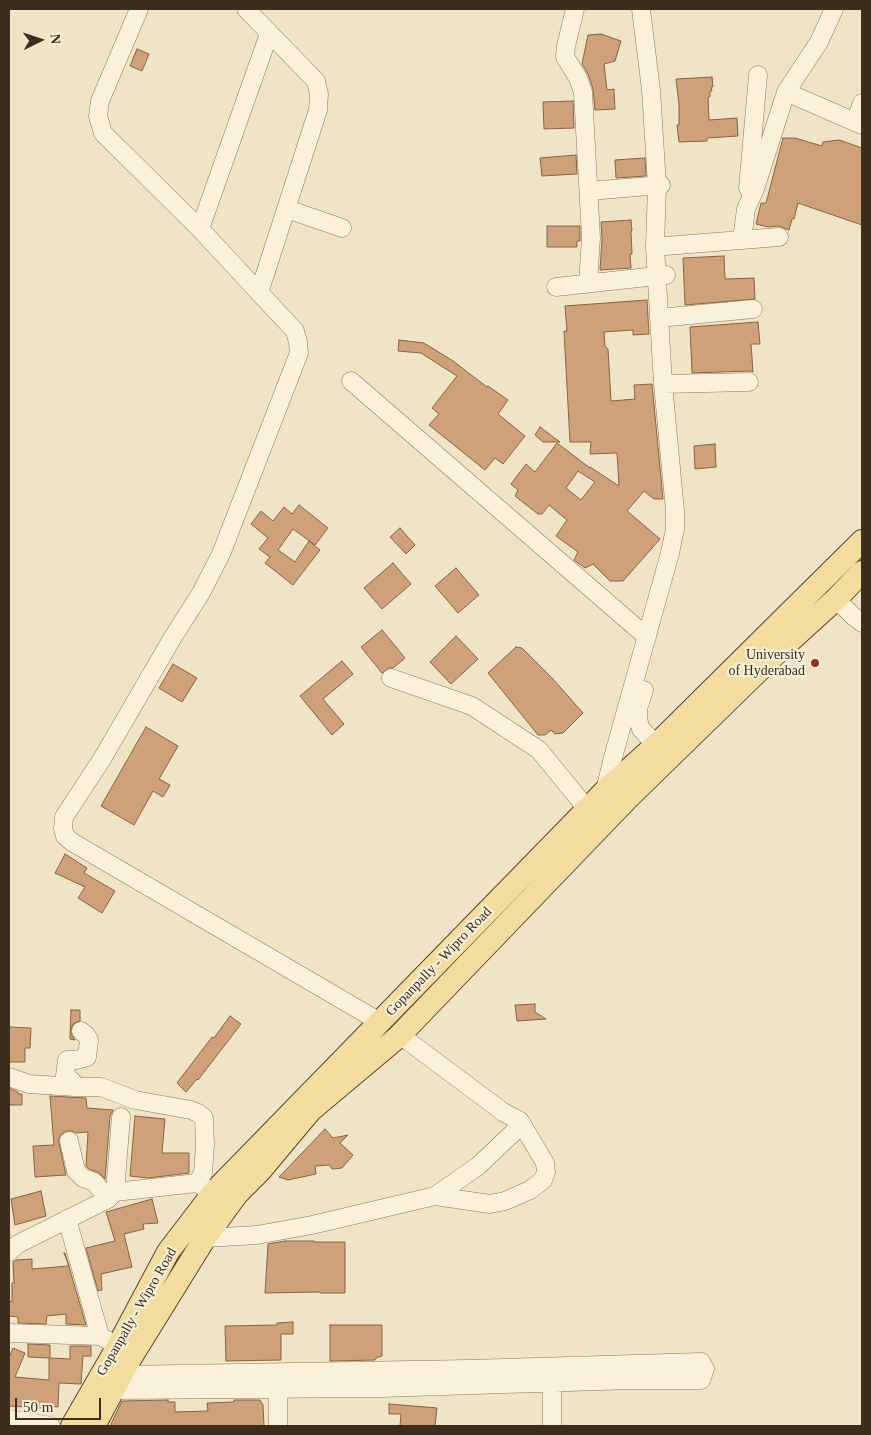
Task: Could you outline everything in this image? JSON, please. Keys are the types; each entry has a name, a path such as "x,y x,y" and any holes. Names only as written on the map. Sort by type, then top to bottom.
{"main road":[{"name":"Gopanpally - Wipro Road","path":"72,1426 109,1341 168,1252 205,1188 380,1022 605,791 850,571"},
{"name":"Gopanpally - Wipro Road","path":"94,1426 117,1382 205,1238 237,1194 260,1171 312,1110 400,1034 628,798 782,648 850,571"}],"street":[{"path":"139,9 100,101 98,116 104,133 200,230 295,332 299,353 217,562 201,593 173,637 102,759 64,817 62,828 65,836 72,842 380,1022"},
{"path":"246,9 316,81 318,94 318,110 259,293"},
{"path":"575,9 565,57 578,78 583,92 591,238 588,284"},
{"path":"605,791 675,529 662,275 665,246 651,90 640,9"},
{"path":"650,9 659,185 655,246 669,316 668,384 684,511 684,530 680,556 638,709 638,720 641,729 656,745"},
{"path":"746,209 755,189 786,92 813,53 834,9"},
{"path":"200,230 269,34"},
{"path":"742,240 758,75"},
{"path":"786,92 858,124 862,103"},
{"path":"588,191 659,185"},
{"path":"287,209 342,228"},
{"path":"665,246 779,237"},
{"path":"556,287 662,275"},
{"path":"669,316 753,309"},
{"path":"351,381 647,637"},
{"path":"668,384 749,382"},
{"path":"850,571 852,616 862,623"},
{"path":"390,678 472,706 539,750 588,810"},
{"path":"75,1087 66,1076 67,1060 87,1057 89,1040 81,1031"},
{"path":"205,1238 257,1235 435,1196 490,1204 505,1201 530,1190 543,1180 546,1172 545,1163 520,1121 503,1112 400,1034"},
{"path":"9,1077 29,1084 101,1087 135,1100 191,1110 204,1118 205,1145 203,1173 205,1188 112,1195 18,1244 9,1252"},
{"path":"112,1195 121,1118"},
{"path":"435,1196 478,1166 515,1131 520,1121"},
{"path":"70,1141 76,1171 83,1178 94,1182 112,1195"},
{"path":"9,1334 109,1341 67,1219"},
{"path":"117,1382 266,1373 552,1375 632,1380 701,1380 705,1370 700,1362 552,1375 380,1388 278,1389 117,1382"},
{"path":"266,1373 278,1389 278,1426"},
{"path":"552,1375 552,1426"},
{"path":"9,1418 51,1426"}],"building":[{"path":"601,34 621,41 615,61 604,64 607,90 614,89 615,109 595,110 593,89 582,64 588,35"},
{"path":"137,49 149,54 142,71 130,66"},
{"path":"712,77 713,87 711,87 710,97 708,97 709,120 737,118 738,136 707,138 707,141 679,142 677,125 679,125 679,105 676,79"},
{"path":"573,101 574,128 544,129 543,102"},
{"path":"783,138 795,138 822,146 823,142 839,140 862,148 862,225 798,203 789,230 779,226 768,227 756,224 761,203 766,203"},
{"path":"576,155 577,174 542,176 540,158"},
{"path":"645,158 646,176 616,178 615,160"},
{"path":"631,220 631,268 600,270 601,222"},
{"path":"547,226 580,226 580,241 577,241 577,247 547,247"},
{"path":"724,256 725,279 754,278 755,299 685,305 683,258"},
{"path":"647,300 649,334 633,335 633,330 604,332 605,346 608,349 611,401 635,399 634,385 652,384 663,499 654,499 644,491 627,511 660,539 623,581 610,581 593,564 585,568 574,560 578,552 556,536 567,520 549,505 542,514 538,514 515,496 518,490 511,484 526,464 535,472 557,443 590,468 619,486 617,453 590,454 591,442 570,442 564,331 567,331 565,306","holes":["578,471 595,482 581,500 566,488"]},
{"path":"758,322 760,344 751,344 753,372 692,373 690,327"},
{"path":"399,340 424,343 508,400 498,414 525,436 503,464 495,458 485,470 429,425 439,414 432,408 457,376 421,353 398,351"},
{"path":"540,427 560,442 543,442 535,435"},
{"path":"715,444 716,467 695,469 694,446"},
{"path":"299,505 328,528 315,545 293,529 278,550 295,562 309,541 320,550 293,585 265,563 270,557 259,549 268,538 251,524 261,511 273,521 284,507 292,514"},
{"path":"400,528 415,545 406,554 390,537"},
{"path":"393,563 411,584 382,609 364,588"},
{"path":"456,568 479,595 458,613 435,586"},
{"path":"382,630 405,658 393,668 389,668 382,673 361,647"},
{"path":"456,636 478,659 451,684 430,662"},
{"path":"516,647 522,648 583,713 563,733 555,734 551,730 545,735 538,735 488,673"},
{"path":"342,661 353,674 323,699 344,724 332,735 300,696"},
{"path":"173,664 197,678 182,702 159,688"},
{"path":"146,727 178,746 159,779 170,785 163,797 153,791 134,825 101,806"},
{"path":"65,854 87,868 84,873 115,891 102,913 78,898 85,887 55,873"},
{"path":"535,1004 535,1012 546,1019 517,1021 515,1005"},
{"path":"71,1010 80,1010 80,1021 73,1024 71,1029 71,1034 75,1040 70,1039"},
{"path":"230,1016 241,1024 198,1080 186,1092 177,1083"},
{"path":"9,1027 31,1028 30,1048 25,1048 25,1062 9,1062"},
{"path":"9,1088 18,1092 18,1094 22,1094 22,1105 9,1105"},
{"path":"50,1096 86,1098 87,1108 113,1110 110,1116 105,1179 98,1172 86,1166 88,1132 76,1133 72,1131 61,1134 59,1138 66,1175 35,1177 33,1146 54,1145"},
{"path":"135,1116 165,1119 162,1153 189,1153 189,1173 148,1178 130,1176"},
{"path":"325,1129 333,1138 348,1135 340,1143 353,1155 342,1168 332,1169 330,1165 315,1166 316,1174 288,1180 279,1177"},
{"path":"41,1191 46,1216 15,1225 11,1199"},
{"path":"152,1199 158,1223 143,1224 144,1229 124,1234 132,1267 101,1274 102,1290 98,1291 86,1248 115,1241 106,1212"},
{"path":"285,1241 345,1242 345,1293 265,1293 268,1244"},
{"path":"32,1259 32,1269 69,1266 86,1325 66,1324 66,1314 47,1316 46,1324 18,1323 18,1317 9,1316 9,1301 12,1302 12,1283 14,1283 13,1262 16,1260"},
{"path":"293,1322 293,1334 281,1334 281,1360 226,1361 225,1326 277,1325 277,1323"},
{"path":"330,1325 382,1325 382,1356 375,1360 330,1361"},
{"path":"28,1344 50,1345 50,1358 70,1359 70,1346 91,1346 91,1356 83,1356 81,1384 59,1383 58,1407 9,1406 9,1358 13,1348 25,1353 15,1377 49,1380 49,1358 28,1357"},
{"path":"168,1400 168,1402 175,1402 175,1412 208,1411 207,1403 260,1400 263,1405 264,1426 110,1426 122,1401"},
{"path":"389,1404 437,1408 435,1426 400,1426 401,1414 389,1414"}],"place":[{"name":"University of Hyderabad","path":"815,663"}]}
